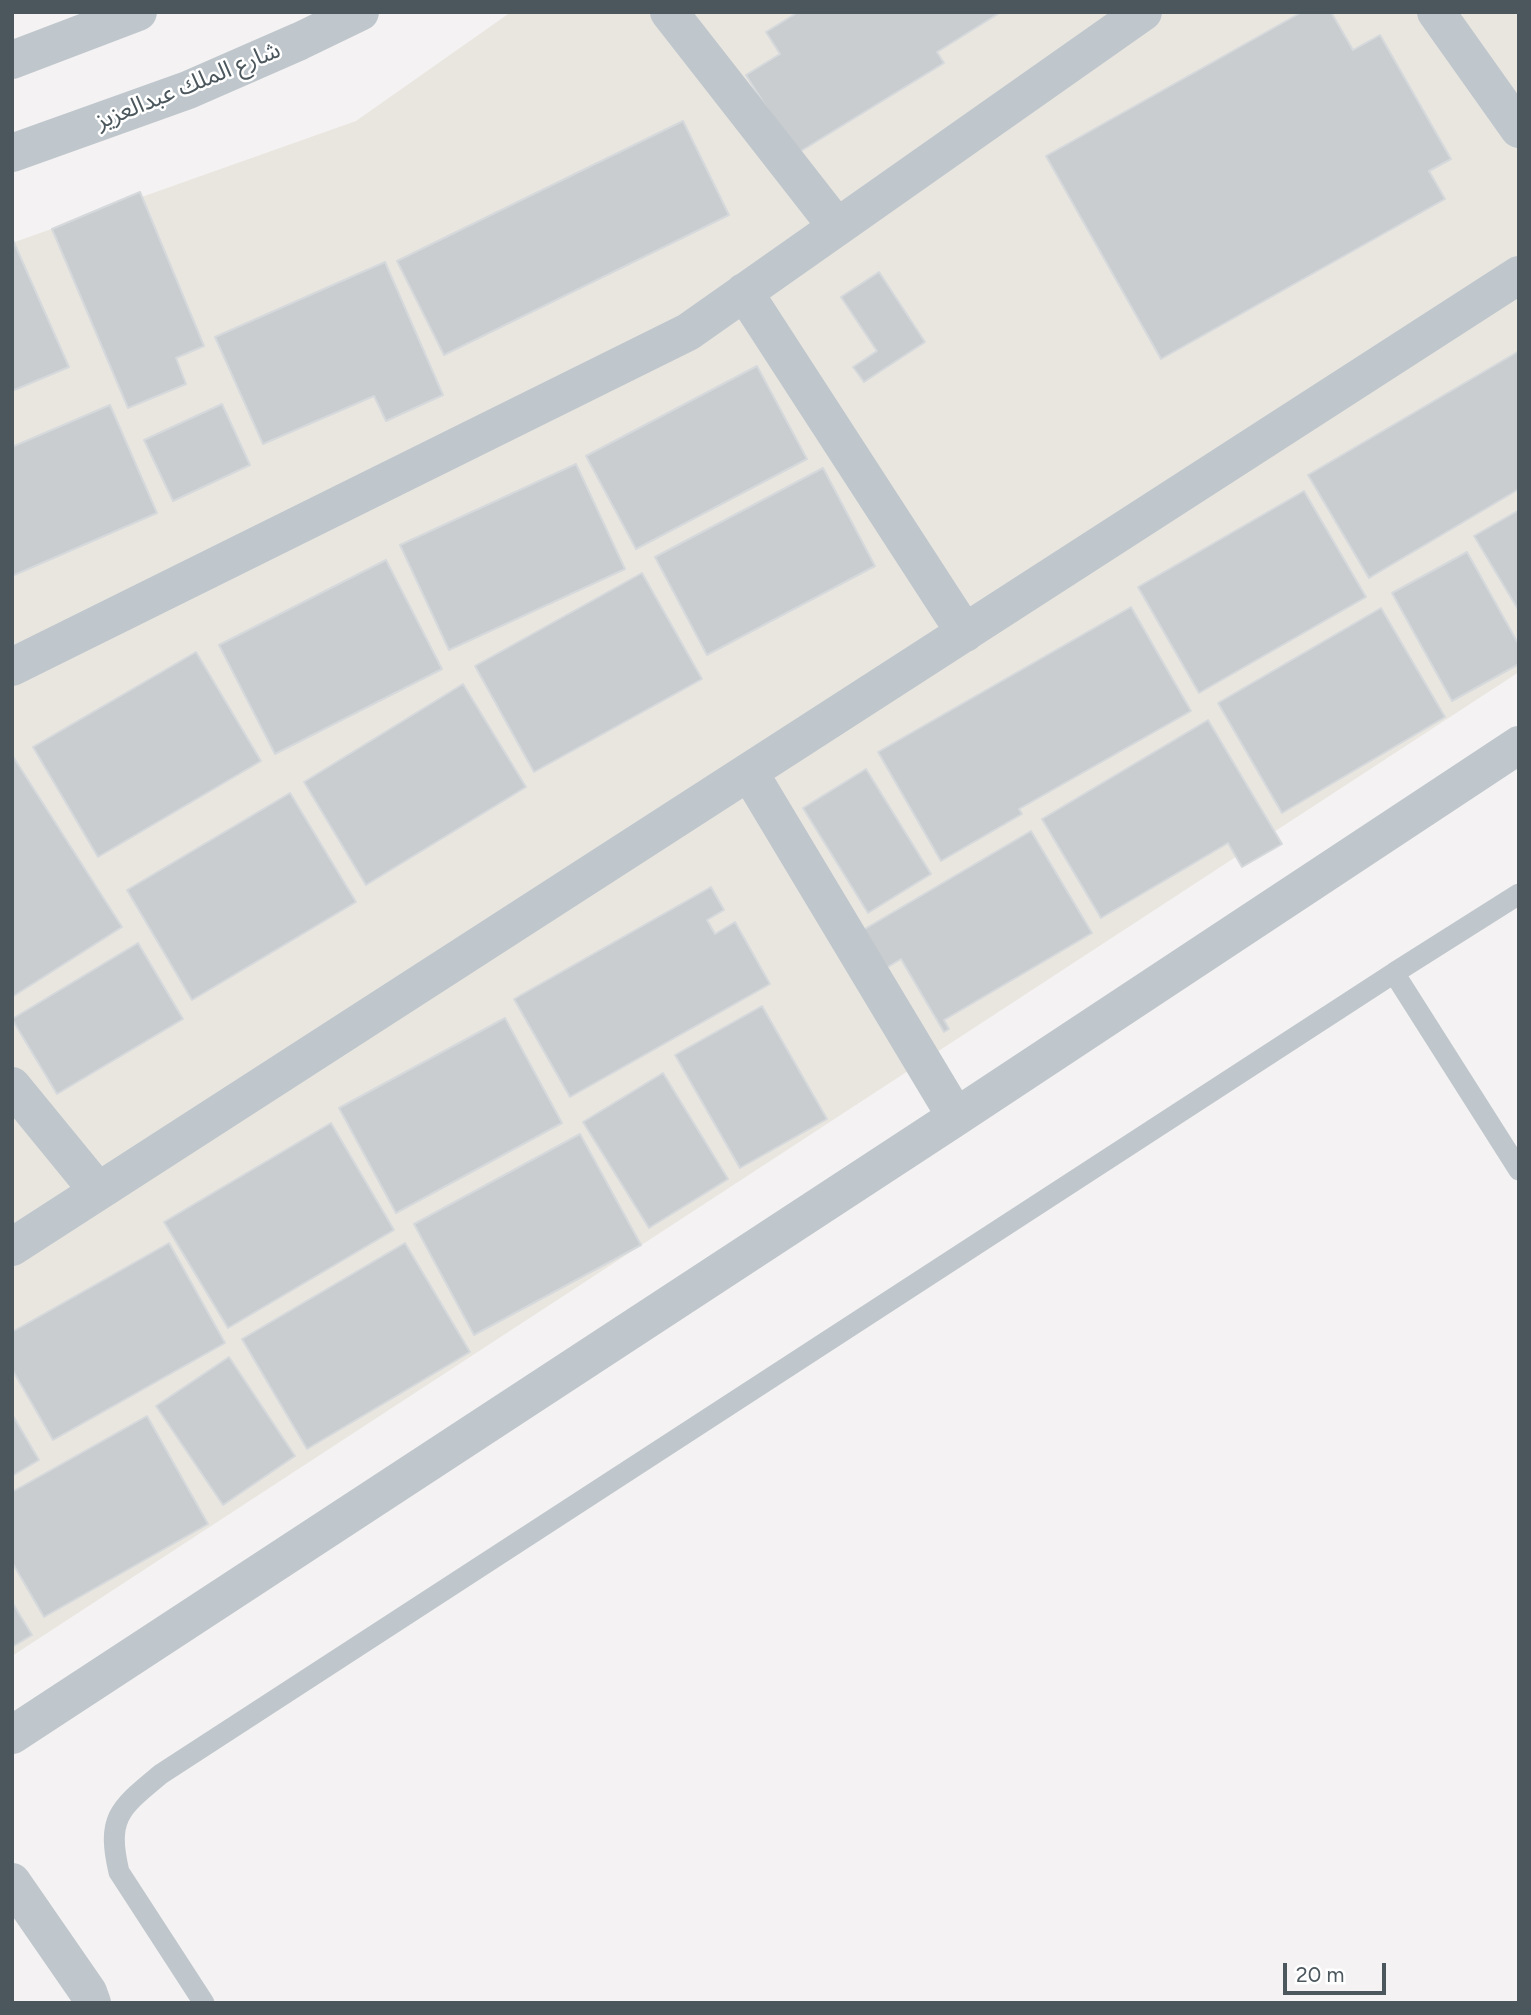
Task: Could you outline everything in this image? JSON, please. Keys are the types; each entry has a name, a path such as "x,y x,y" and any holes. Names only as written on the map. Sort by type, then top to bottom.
{"street":[{"path":"12,60 138,12"},
{"name":"شارع الملك عبدالعزيز","path":"12,153 188,90 360,12"},
{"path":"669,12 837,227"},
{"path":"12,667 688,332 1143,12"},
{"path":"1436,12 1519,129"},
{"path":"12,1247 1519,275"},
{"path":"744,292 965,633"},
{"path":"12,1735 1519,745"},
{"path":"749,772 956,1117"},
{"path":"12,1086 98,1191"},
{"path":"12,1882 88,1992 92,2003"}],"lane":[{"path":"204,2003 119,1872 113,1847 115,1820 131,1800 161,1774 1519,894"},
{"path":"1394,973 1519,1170"}],"shaded area":[{"path":"511,12 1519,12 1519,672 12,1656 12,243 356,121"}],"building":[{"path":"793,12 1001,12 937,52 944,63 796,154 746,75 780,54 766,32 795,14"},
{"path":"1302,12 1331,12 1353,50 1380,35 1451,159 1429,171 1445,199 1161,359 1046,156"},
{"path":"683,121 729,215 444,355 397,261"},
{"path":"140,192 204,346 176,358 186,384 128,408 52,229"},
{"path":"12,238 69,367 12,391"},
{"path":"385,262 443,395 386,421 374,396 263,444 215,337"},
{"path":"879,272 925,342 864,382 853,367 877,351 841,297"},
{"path":"1519,351 1519,489 1369,578 1308,475"},
{"path":"757,366 807,459 636,549 586,456"},
{"path":"222,404 250,465 173,501 144,440"},
{"path":"110,405 157,513 12,576 12,447"},
{"path":"576,464 625,569 449,650 400,545"},
{"path":"823,468 875,566 707,655 655,557"},
{"path":"1304,491 1366,597 1199,693 1138,587"},
{"path":"1519,510 1519,611 1474,536"},
{"path":"1467,552 1519,645 1519,664 1452,701 1392,593"},
{"path":"386,560 442,669 275,754 219,645"},
{"path":"642,573 702,679 534,772 475,666"},
{"path":"1131,607 1191,711 1019,809 1022,814 941,861 878,752"},
{"path":"1381,608 1445,717 1282,813 1218,703"},
{"path":"196,652 261,761 98,857 33,747"},
{"path":"463,684 526,787 366,885 304,782"},
{"path":"1208,720 1282,844 1242,867 1228,843 1101,918 1042,819"},
{"path":"12,755 122,927 12,997"},
{"path":"866,769 931,874 868,913 803,808"},
{"path":"290,793 356,902 192,1000 127,890"},
{"path":"1031,831 1092,933 944,1020 949,1029 944,1032 901,959 886,968 863,930"},
{"path":"711,887 724,910 707,920 715,934 735,922 770,984 570,1097 514,999"},
{"path":"138,943 183,1019 57,1094 12,1019"},
{"path":"762,1006 827,1119 740,1168 675,1055"},
{"path":"505,1018 562,1123 396,1213 339,1108"},
{"path":"663,1073 728,1179 649,1228 583,1122"},
{"path":"331,1123 394,1230 228,1328 164,1222"},
{"path":"580,1134 641,1245 474,1335 414,1224"},
{"path":"169,1243 225,1343 53,1440 12,1369 12,1332"},
{"path":"405,1243 470,1352 307,1449 242,1339"},
{"path":"229,1357 295,1456 223,1505 156,1406"},
{"path":"12,1414 39,1460 12,1476"},
{"path":"147,1416 208,1524 44,1617 12,1562 12,1492"},
{"path":"12,1602 32,1635 12,1647"}]}
